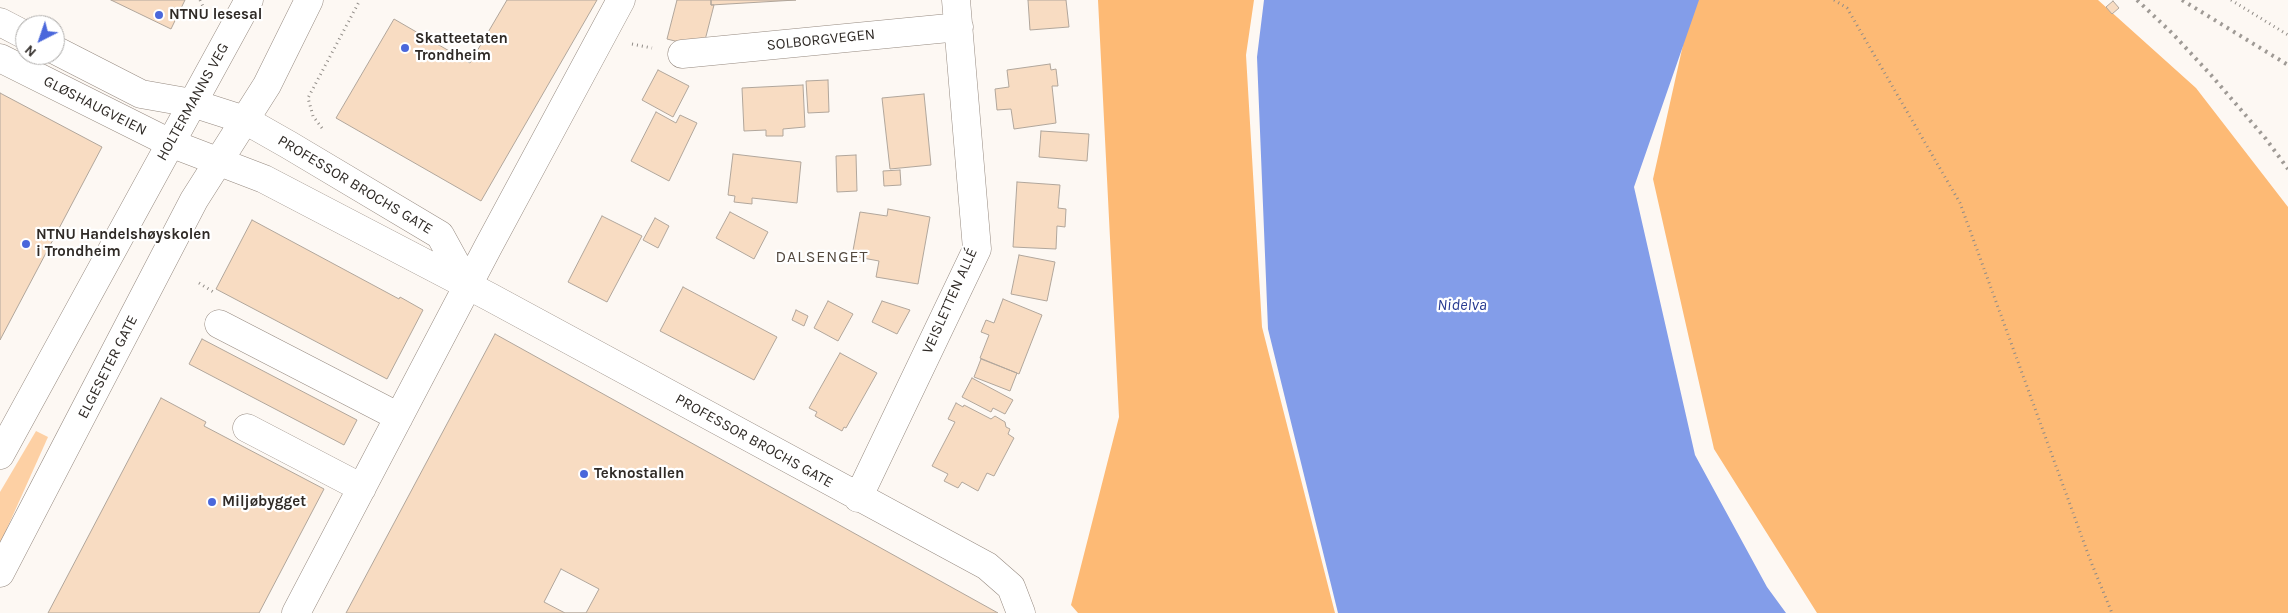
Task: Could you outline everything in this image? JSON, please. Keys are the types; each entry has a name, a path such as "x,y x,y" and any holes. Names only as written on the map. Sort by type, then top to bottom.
{"street":[{"name":"HOLTERMANNS VEG","path":"0,455 249,0"},
{"path":"219,163 267,85 309,0"},
{"path":"296,613 621,0"},
{"name":"VEISLETTEN ALLÉ","path":"858,498 976,249 956,0"},
{"path":"0,22 15,30"},
{"name":"SOLBORGVEGEN","path":"682,54 959,27"},
{"name":"GLØSHAUGVEIEN","path":"65,55 141,94 192,103 245,120"},
{"name":"GLØSHAUGVEIEN","path":"0,58 170,143 219,163"},
{"name":"PROFESSOR BROCHS GATE","path":"245,120 440,235 468,286"},
{"name":"PROFESSOR BROCHS GATE","path":"219,163 264,179 468,286 987,566 1011,587 1021,613"},
{"name":"ELGESETER GATE","path":"0,573 194,200 219,163"},
{"path":"219,324 399,417"},
{"path":"247,428 362,488"}],"path":[{"path":"200,0 210,20"},
{"path":"325,131 313,116 308,98 360,0"},
{"path":"1834,0 1847,8 1960,203 2091,562 2112,613"},
{"path":"2231,0 2288,35"}],"shaded area":[{"path":"1098,0 1254,0 1246,55 1262,327 1335,613 1078,613 1071,605 1119,417"},
{"path":"1693,0 2098,0 2196,88 2288,207 2288,613 1817,613 1714,449 1653,179"},
{"path":"36,431 48,437 0,544 0,492"}],"water":[{"name":"Nidelva","path":"1264,0 1699,0 1634,187 1695,455 1767,587 1786,613 1338,613 1268,329 1257,57"}],"building":[{"name":"NTNU lesesal","path":"111,0 185,0 171,29"},
{"path":"507,0 597,0 481,201 336,118 394,19 470,63"},
{"path":"677,0 711,0 711,5 714,5 703,48 667,39"},
{"path":"711,0 796,0 711,5"},
{"path":"1028,0 1066,0 1069,27 1030,30"},
{"path":"2113,1 2119,8 2112,14 2106,7"},
{"path":"1050,64 1051,70 1056,69 1058,86 1052,86 1056,123 1014,129 1011,109 997,110 995,89 1009,87 1007,70"},
{"path":"658,70 689,86 673,117 642,100"},
{"path":"828,80 829,112 808,113 806,81"},
{"path":"803,85 805,127 783,129 783,136 766,136 766,130 744,131 742,88"},
{"name":"NTNU Handelshøyskolen i Trondheim","path":"0,93 102,147 0,340"},
{"path":"924,94 931,165 890,169 882,98"},
{"path":"656,112 676,123 680,115 697,123 669,181 631,161"},
{"path":"1041,131 1089,134 1087,161 1039,157"},
{"path":"733,154 801,162 797,203 752,198 752,204 734,202 735,196 728,195"},
{"path":"856,155 857,191 837,192 836,156"},
{"path":"900,170 901,185 884,186 883,171"},
{"path":"1017,182 1060,185 1058,208 1066,209 1065,227 1057,226 1056,249 1013,247"},
{"path":"888,209 930,217 918,284 876,277 879,261 852,256 860,212 887,216"},
{"path":"730,212 768,232 754,259 716,238"},
{"path":"602,216 642,236 607,302 568,282"},
{"path":"655,218 669,226 658,248 643,240"},
{"path":"252,220 423,310 387,379 216,289"},
{"path":"1019,255 1055,262 1047,301 1011,294"},
{"path":"683,287 777,337 754,380 660,331"},
{"path":"1003,299 1042,315 1019,374 980,358 989,335 981,332 986,320 994,323"},
{"path":"828,301 853,314 838,341 814,328"},
{"path":"882,301 910,310 897,334 872,322"},
{"path":"796,310 808,316 804,326 792,320"},
{"name":"Teknostallen","path":"495,334 998,613 346,613"},
{"path":"202,339 357,420 344,445 189,364"},
{"path":"840,353 877,373 846,428 844,427 842,431 815,416 817,412 809,408"},
{"path":"981,359 1017,373 1010,391 974,377"},
{"path":"972,378 1013,400 1005,414 993,408 991,412 962,397"},
{"name":"Miljøbygget","path":"161,398 206,422 204,426 324,489 259,613 48,613"},
{"path":"956,403 963,407 964,405 991,419 995,416 1005,422 1006,427 1010,429 1008,434 1014,438 994,476 987,473 978,491 962,482 958,488 944,481 948,474 932,466 955,422 948,419"},
{"path":"561,569 599,589 586,613 565,613 544,602"}],"railway":[{"path":"2137,0 2172,33 2211,75 2266,139 2288,169"},
{"path":"2182,0 2288,65"}],"place":[{"name":"NTNU lesesal","path":"159,15"},
{"name":"Skatteetaten Trondheim","path":"405,48"},
{"name":"NTNU Handelshøyskolen i Trondheim","path":"26,244"},
{"name":"Teknostallen","path":"584,474"},
{"name":"Miljøbygget","path":"212,502"}],"district":[{"name":"DALSENGET","path":"822,257"}]}
